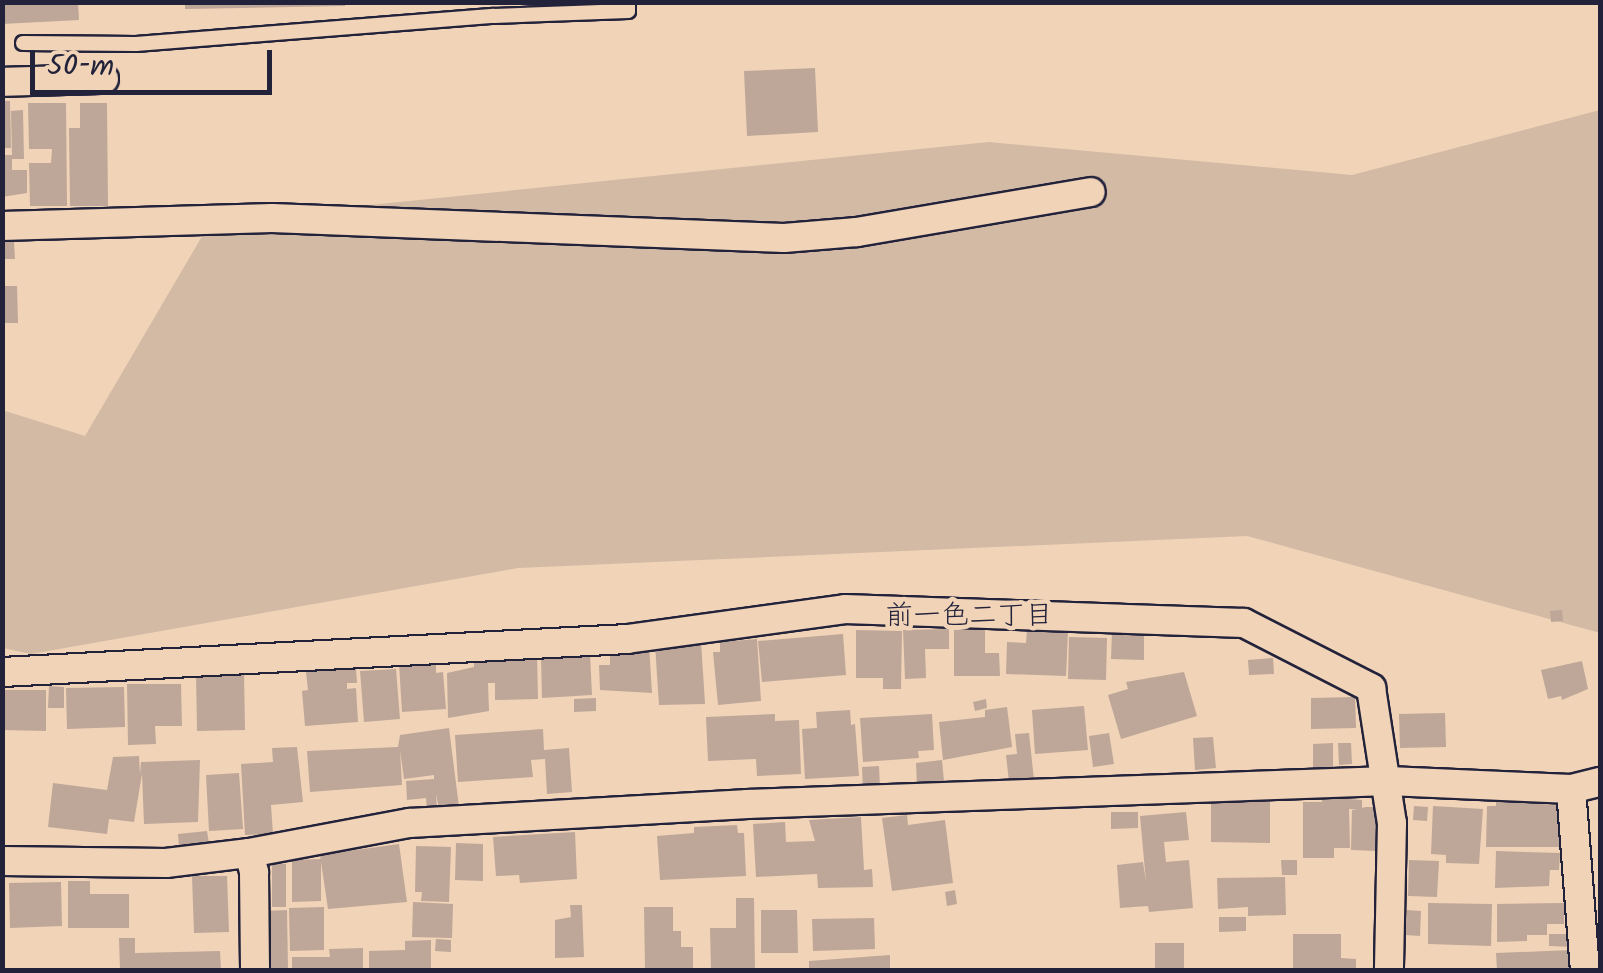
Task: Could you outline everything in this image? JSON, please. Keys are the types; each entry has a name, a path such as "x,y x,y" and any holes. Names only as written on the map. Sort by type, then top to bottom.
{"street":[{"path":"2,82 104,80"},
{"path":"2,226 84,227 272,218 784,238 856,232 1091,192"},
{"path":"2,672 627,639 845,609 1244,624 1371,688 1392,823 1390,970"},
{"path":"2,861 166,863 249,853 410,823 747,804 1388,781 1571,789 1600,782"},
{"path":"1571,789 1585,970"},
{"path":"249,853 254,872 255,970"}],"lane":[{"path":"23,43 136,44 494,16 628,11 628,2"}],"shaded area":[{"path":"1600,110 1600,633 1247,536 518,568 31,654 3,648 2,410 85,436 211,221 989,142 1352,175"}],"building":[{"path":"2,2 78,2 79,20 2,24"},
{"path":"185,2 345,2 345,6 185,9"},
{"path":"815,68 818,132 747,136 744,71"},
{"path":"2,101 10,101 11,148 2,148"},
{"path":"28,103 66,103 67,206 30,206 29,163 51,163 52,149 29,149"},
{"path":"80,103 107,103 108,206 70,206 69,128 80,128"},
{"path":"23,110 24,159 12,159 12,170 27,170 27,193 2,197 2,155 12,155 11,111"},
{"path":"2,242 14,242 15,259 2,259"},
{"path":"2,286 17,286 18,323 2,323"},
{"path":"1562,610 1563,621 1551,622 1550,611"},
{"path":"949,629 949,649 925,649 926,678 905,679 903,630"},
{"path":"1027,629 1068,631 1066,676 1006,674 1007,642 1026,643"},
{"path":"856,630 902,631 901,689 883,689 883,678 856,678"},
{"path":"954,630 985,630 985,653 999,653 1000,676 954,676"},
{"path":"1112,632 1144,633 1144,660 1111,659"},
{"path":"843,634 846,675 762,682 758,641"},
{"path":"1069,637 1107,638 1106,680 1068,679"},
{"path":"757,639 761,701 718,705 713,652 720,652 720,642"},
{"path":"701,641 705,704 659,705 655,644"},
{"path":"649,645 652,693 600,690 599,665 610,665 610,651"},
{"path":"537,653 538,699 495,700 495,683 488,683 489,711 448,718 447,673 474,667 474,654"},
{"path":"590,654 592,695 542,698 541,656"},
{"path":"1273,658 1274,674 1249,675 1248,660"},
{"path":"436,661 436,673 443,672 446,709 402,712 399,664"},
{"path":"1582,661 1588,689 1562,700 1561,696 1548,699 1541,670"},
{"path":"356,668 357,683 347,683 347,689 356,688 358,722 305,726 302,691 308,690 306,672"},
{"path":"396,669 400,719 364,722 360,671"},
{"path":"196,672 244,672 245,730 197,731"},
{"path":"1184,672 1197,716 1121,739 1108,695 1128,689 1126,682"},
{"path":"127,684 181,684 182,726 155,726 156,744 128,745"},
{"path":"49,686 64,687 64,708 48,708"},
{"path":"124,687 125,727 67,729 66,688"},
{"path":"2,690 46,690 46,731 2,730"},
{"path":"1355,697 1356,728 1311,729 1311,698"},
{"path":"596,698 596,711 574,712 574,699"},
{"path":"986,699 987,708 975,711 973,702"},
{"path":"1084,706 1088,750 1035,754 1032,710"},
{"path":"1007,707 1012,747 943,760 939,722 985,717 985,710"},
{"path":"850,710 851,725 855,724 859,776 805,779 802,729 817,728 816,712"},
{"path":"1445,713 1446,747 1400,748 1399,714"},
{"path":"775,714 775,721 799,720 801,774 757,776 756,759 708,761 706,717"},
{"path":"932,714 934,750 918,751 919,758 863,762 860,718"},
{"path":"449,728 459,807 439,809 436,794 437,810 427,810 426,798 407,800 406,781 434,779 434,775 404,779 400,750 402,785 310,792 307,751 398,747 400,735"},
{"path":"543,729 544,750 569,748 572,792 547,794 545,759 531,760 533,777 458,782 455,735"},
{"path":"1029,733 1034,780 1009,782 1006,755 1017,754 1015,734"},
{"path":"1109,733 1114,764 1093,767 1089,736"},
{"path":"1213,737 1216,768 1195,770 1193,738"},
{"path":"1333,743 1333,767 1313,768 1313,744"},
{"path":"1338,743 1351,743 1352,764 1339,765"},
{"path":"297,747 303,802 271,805 273,834 245,835 241,764 273,762 272,748"},
{"path":"139,756 140,774 141,762 200,760 198,822 144,824 142,774 134,822 109,819 107,834 48,827 53,783 107,790 113,757"},
{"path":"942,760 944,782 917,785 916,763"},
{"path":"879,766 880,788 863,789 862,767"},
{"path":"239,773 243,829 209,831 206,775"},
{"path":"1322,797 1362,800 1362,809 1349,809 1350,848 1334,848 1334,858 1303,858 1303,802 1322,802"},
{"path":"1496,799 1562,806 1561,847 1486,847 1487,806 1496,806"},
{"path":"1211,801 1270,802 1270,843 1211,842"},
{"path":"1414,806 1428,807 1427,821 1413,820"},
{"path":"1433,806 1483,809 1479,864 1446,863 1446,855 1431,854"},
{"path":"1379,807 1378,851 1351,850 1352,810"},
{"path":"1111,812 1138,812 1138,828 1111,829"},
{"path":"1186,812 1189,840 1164,842 1166,862 1189,860 1193,908 1149,912 1148,906 1120,908 1117,865 1143,862 1146,882 1140,816"},
{"path":"907,815 908,825 945,820 953,883 892,891 882,818"},
{"path":"861,817 864,870 872,869 873,887 818,888 817,874 756,877 753,824 785,822 786,842 815,841 809,820"},
{"path":"737,825 738,833 744,833 746,876 660,880 657,836 694,833 694,827"},
{"path":"207,831 209,844 179,846 178,834"},
{"path":"575,832 577,879 520,883 519,875 496,876 493,837"},
{"path":"456,843 483,844 483,881 455,880"},
{"path":"399,844 407,902 328,909 320,855"},
{"path":"416,846 451,847 449,902 421,901 422,892 415,892"},
{"path":"1496,851 1560,853 1559,870 1550,870 1549,886 1495,888"},
{"path":"321,859 321,901 292,902 292,860"},
{"path":"1281,860 1297,860 1297,875 1282,875"},
{"path":"1409,860 1439,861 1437,897 1408,896"},
{"path":"272,864 286,864 286,907 272,907"},
{"path":"192,876 227,876 229,932 194,933"},
{"path":"1285,877 1286,915 1248,916 1248,907 1218,909 1217,878"},
{"path":"68,881 90,881 90,894 129,894 129,928 68,928"},
{"path":"61,882 62,926 10,928 9,883"},
{"path":"955,890 957,904 947,906 945,892"},
{"path":"736,898 754,898 755,970 711,970 710,928 736,928"},
{"path":"413,902 453,904 452,938 412,937"},
{"path":"1428,903 1492,904 1491,946 1428,944"},
{"path":"1564,903 1564,924 1547,924 1547,935 1527,935 1527,941 1497,942 1497,904"},
{"path":"570,905 582,905 584,957 555,958 555,920 571,917"},
{"path":"324,907 324,950 290,951 289,908"},
{"path":"644,907 673,907 673,931 681,931 681,947 693,947 693,970 645,970"},
{"path":"287,910 288,970 266,970 265,911"},
{"path":"761,910 797,910 798,953 761,953"},
{"path":"1406,910 1421,911 1420,936 1405,935"},
{"path":"1219,917 1246,917 1246,931 1219,932"},
{"path":"874,918 875,949 813,951 812,919"},
{"path":"1293,934 1341,934 1341,958 1356,959 1356,970 1293,970"},
{"path":"1549,934 1572,934 1573,947 1549,946"},
{"path":"119,938 135,938 135,953 220,951 221,970 120,970"},
{"path":"436,939 451,940 451,952 435,951"},
{"path":"431,940 431,970 369,970 369,951 405,950 405,941"},
{"path":"1155,943 1184,943 1184,970 1155,970"},
{"path":"363,948 363,970 292,970 292,957 330,957 329,949"},
{"path":"1571,950 1572,970 1497,970 1496,953"},
{"path":"890,955 890,970 809,970 809,961"}],"district":[{"name":"前一色二丁目","path":"969,617"}]}
